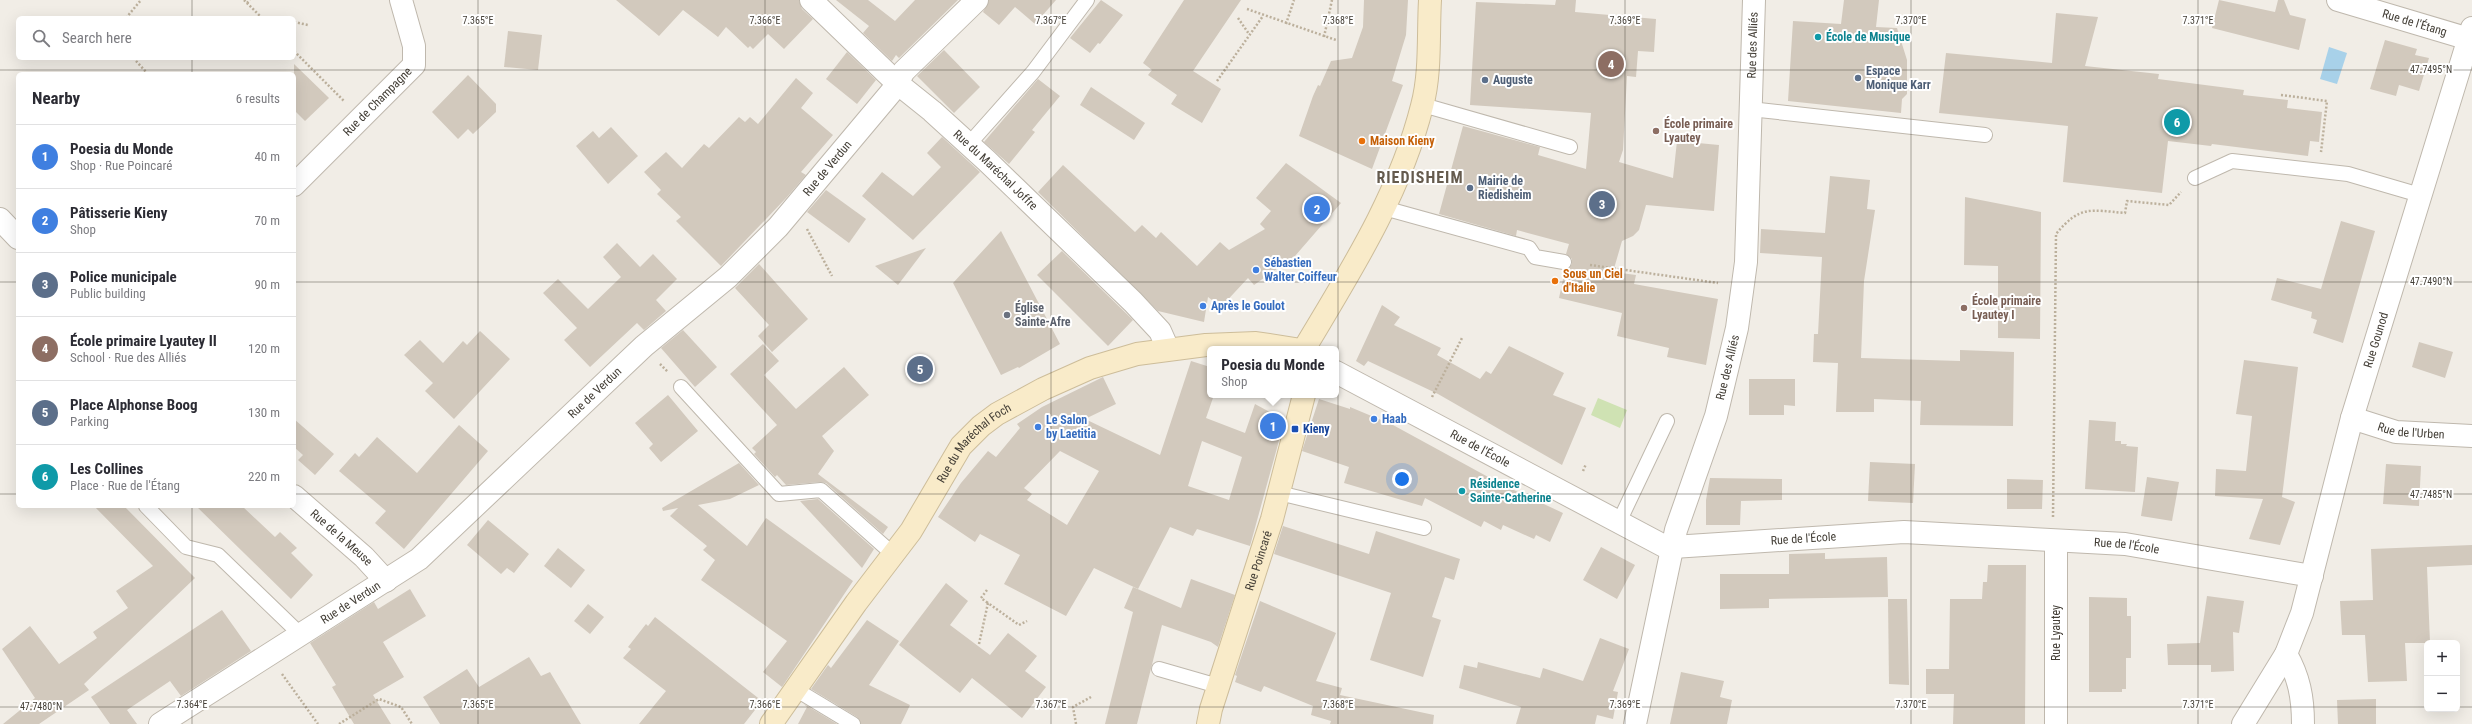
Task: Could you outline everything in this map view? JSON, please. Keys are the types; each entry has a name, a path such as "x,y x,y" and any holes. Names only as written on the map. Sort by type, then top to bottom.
{"street":[{"name":"Rue de Champagne","path":"296,183 414,65 414,46 401,0"},
{"name":"Rue du Maréchal Joffre","path":"811,0 897,83 932,111 969,144 1133,302 1160,331 1168,349"},
{"name":"Rue de Verdun","path":"160,724 267,654 419,559 644,346 728,277 778,227 897,83 904,71 977,0"},
{"path":"1306,346 1384,208 1412,142 1423,105 1430,0"},
{"name":"Rue des Alliés","path":"1635,724 1676,530 1716,416 1737,328 1746,262 1754,0"},
{"name":"Rue de l'Étang","path":"2338,0 2470,33"},
{"name":"Rue Gounod","path":"2243,724 2286,654 2302,613 2352,418 2470,33"},
{"path":"0,219 16,236"},
{"name":"Rue du Maréchal Foch","path":"1212,346 1256,343 1275,346"},
{"name":"Rue du Maréchal Foch","path":"771,724 856,603 894,555 920,517 961,446 981,426 997,414 1044,389 1090,368 1115,359 1168,349 1207,346"},
{"name":"Rue de l'École","path":"1339,374 1664,546 1673,547 1904,532 2056,542 2126,544 2312,576"},
{"name":"Rue Poincaré","path":"1208,724 1218,686 1279,493 1303,398"},
{"name":"Rue de l'Urben","path":"2352,418 2396,432 2472,436"},
{"name":"Rue de la Meuse","path":"296,498 364,557 386,581"},
{"name":"Rue Lyautey","path":"2056,542 2056,724"},
{"path":"2286,654 2297,672 2303,698 2303,724"}],"lane":[{"path":"969,144 1033,72 1087,0"},
{"path":"1423,105 1570,147"},
{"path":"1750,110 1985,135"},
{"path":"2195,178 2232,161 2348,174 2420,195"},
{"path":"1384,208 1529,248 1535,257 1564,262"},
{"path":"681,387 779,494 821,490 894,555"},
{"path":"1619,522 1667,420"},
{"path":"1279,493 1424,528"},
{"path":"148,508 186,547 218,555 300,634"},
{"path":"1159,670 1218,686"},
{"path":"795,690 853,724"}],"path":[{"path":"128,16 140,0"},
{"path":"244,0 260,16"},
{"path":"247,3 250,0"},
{"path":"1286,24 1294,0"},
{"path":"1324,37 1332,0"},
{"path":"1248,9 1263,16 1336,40"},
{"path":"1216,81 1263,16"},
{"path":"1238,18 1250,34"},
{"path":"296,22 308,25"},
{"path":"296,53 346,103"},
{"path":"136,62 146,72"},
{"path":"2281,95 2327,101 2321,154"},
{"path":"2053,518 2056,234 2070,217 2089,210 2125,213 2127,201 2169,205 2195,178"},
{"path":"805,225 832,276"},
{"path":"1590,265 1725,284"},
{"path":"1431,399 1462,338"},
{"path":"644,346 681,387"},
{"path":"1583,471 1586,464"},
{"path":"987,590 981,598 1019,625 1027,622"},
{"path":"979,644 988,603"},
{"path":"267,654 318,724"},
{"path":"1076,724 1073,707 1091,697"},
{"path":"339,724 379,699 401,707 412,724"}],"green space":[{"path":"1598,398 1627,410 1620,428 1591,415"}],"water":[{"path":"2329,47 2347,53 2337,84 2320,79"}],"building":[{"path":"616,0 799,0 802,9 813,19 784,49 768,34 753,49 750,46 748,48 726,27 718,37 683,10 659,36"},
{"path":"836,0 868,0 895,21 915,0 958,0 899,58 896,55 892,61 863,33 869,26"},
{"path":"989,0 1056,0 1035,24 1015,7 999,25 983,12"},
{"path":"1101,0 1123,15 1100,44 1098,43 1090,53 1070,38"},
{"path":"1184,0 1241,0 1193,71 1221,89 1202,123 1171,104 1177,95 1148,75 1152,70 1143,63"},
{"path":"1364,0 1408,0 1406,35 1392,81 1403,85 1372,169 1299,136 1313,96 1318,85 1320,86 1331,61 1352,58 1363,27"},
{"path":"1556,0 1576,0 1575,12 1656,19 1654,52 1638,51 1636,77 1627,76 1623,150 1619,162 1673,178 1677,141 1719,145 1714,211 1646,205 1639,230 1633,236 1622,241 1613,272 1636,275 1634,284 1718,299 1706,365 1667,357 1669,348 1617,336 1622,313 1559,298 1565,270 1572,264 1572,259 1566,254 1569,244 1517,230 1516,236 1439,214 1463,126 1540,147 1538,155 1586,169 1591,113 1470,105 1476,2 1555,5"},
{"path":"1844,0 1879,0 1876,27 1897,28 1907,60 1907,94 1902,99 1901,113 1788,101 1793,21 1841,24"},
{"path":"2219,0 2275,12 2278,0 2284,0 2290,15 2306,19 2299,50 2212,28"},
{"path":"2056,13 2098,17 2085,66 2159,74 2158,79 2244,90 2243,95 2288,100 2287,108 2322,112 2319,142 2310,141 2308,156 2212,144 2211,146 2168,141 2162,193 2063,182 2068,126 1939,113 1946,53 2052,63"},
{"path":"508,31 542,35 538,70 504,67"},
{"path":"2385,40 2417,49 2415,55 2429,58 2419,91 2399,85 2396,96 2370,89"},
{"path":"944,50 980,87 954,113 917,76"},
{"path":"847,52 876,80 857,104 826,79"},
{"path":"294,64 329,98 305,121 296,112 296,72 294,72"},
{"path":"468,75 496,104 496,112 473,134 468,129 458,139 432,112"},
{"path":"796,78 813,93 801,108 833,135 801,172 806,175 721,266 676,221 681,217 657,194 661,190 644,172 666,152 682,168 704,144 709,148 739,117 745,122 750,117 758,124"},
{"path":"1038,79 1060,96 1032,130 1035,132 1009,164 984,142"},
{"path":"1091,87 1145,123 1134,140 1080,105"},
{"path":"611,127 638,156 608,184 576,146 593,131 599,138"},
{"path":"942,137 980,172 913,240 862,196 882,172 913,196 941,167 927,153"},
{"path":"1286,163 1341,203 1295,256 1254,285 1248,278 1221,307 1208,297 1204,322 1158,311 1038,192 1063,165 1135,232 1142,225 1156,238 1161,232 1197,266 1220,242 1229,250 1265,229 1260,224 1271,211 1256,198"},
{"path":"1830,176 1870,180 1867,209 1875,210 1864,281 1861,358 1960,361 1960,350 2014,352 2013,426 1920,425 1921,401 1874,399 1874,412 1836,412 1838,363 1813,362 1814,334 1818,334 1822,257 1760,253 1761,229 1825,233"},
{"path":"826,190 866,219 849,243 807,212"},
{"path":"1965,197 2041,212 2040,339 1998,338 1998,266 1964,265"},
{"path":"2341,221 2375,231 2343,343 2313,333 2317,320 2311,318 2312,312 2271,300 2277,278 2321,289"},
{"name":"Église Sainte-Afre","path":"1001,231 1060,344 1019,368 1018,367 1001,375 953,283"},
{"path":"617,243 640,267 653,254 677,279 656,300 666,311 644,330 637,323 590,367 564,340 577,328 543,293 558,279 588,309 621,277 603,257"},
{"path":"926,248 898,285 875,266"},
{"path":"1062,251 1133,320 1108,346 1037,275"},
{"path":"759,264 808,319 772,352 758,336 769,325 735,288"},
{"path":"1382,305 1400,317 1394,325 1441,348 1437,355 1480,379 1486,371 1491,374 1509,346 1564,373 1553,395 1586,408 1562,465 1438,394 1368,361 1364,366 1356,361"},
{"path":"683,330 717,367 695,387 661,348"},
{"path":"480,331 510,359 454,419 425,391 433,383 404,355 420,340 443,363 463,341 467,345"},
{"path":"2419,342 2453,352 2445,378 2412,367"},
{"path":"763,344 779,361 764,375 796,409 844,367 869,395 822,436 834,451 818,474 888,527 883,534 826,483 820,482 786,485 777,475 775,477 754,454 756,452 752,448 777,425 730,374"},
{"path":"2244,360 2298,367 2282,497 2295,502 2280,545 2249,539 2263,499 2215,496 2216,469 2246,471 2252,416 2236,414"},
{"path":"1191,361 1207,366 1207,398 1213,398 1206,418 1245,433 1255,404 1279,417 1283,426 1250,546 1197,529 1193,536 1170,527 1138,589 1094,568 1066,616 1004,584 1020,555 980,534 975,542 938,517 961,483 988,451 996,457 1020,428 1017,424 1042,407 1103,377 1116,404 1085,419 1160,455","holes":["1202,441 1242,457 1229,500 1188,486","1060,451 1099,471 1067,525 1027,500 1032,494 1024,488"]},
{"path":"1749,379 1795,379 1795,406 1784,405 1784,415 1749,415"},
{"path":"668,395 698,431 661,462 649,448 653,444 635,423"},
{"path":"1319,399 1350,409 1350,407 1393,425 1501,484 1563,513 1550,542 1536,535 1534,539 1503,525 1501,530 1484,521 1481,527 1425,498 1422,506 1344,483 1349,467 1302,451"},
{"path":"2089,420 2116,422 2115,441 2121,441 2121,444 2127,444 2126,446 2138,447 2135,492 2085,489"},
{"path":"296,421 334,454 315,475 298,460 303,455 296,449"},
{"path":"459,425 488,451 404,549 375,523 386,511 339,471 355,453 359,457 377,437 417,473"},
{"path":"1870,462 1915,464 1913,503 1868,501"},
{"path":"739,463 759,485 730,499 698,505 747,546 766,518 853,581 782,687 763,672 787,641 701,580 715,560 703,550 707,546 670,516 678,508 663,511 662,508"},
{"path":"2386,464 2421,466 2419,506 2383,504"},
{"path":"2147,477 2179,482 2172,521 2141,516"},
{"path":"1710,478 1782,479 1782,500 1741,501 1740,525 1706,525 1706,500"},
{"path":"2007,479 2043,480 2042,509 2007,509"},
{"path":"818,499 874,549 862,568 800,501"},
{"path":"96,508 126,508 195,578 84,684 89,690 39,724 3,724 35,698 2,649 30,626 59,664 97,638 93,632 128,608 116,591 153,566"},
{"path":"198,508 244,508 275,537 280,532 297,548 291,553 313,575 291,599"},
{"path":"488,520 529,554 514,573 507,568 501,574 467,545"},
{"path":"1283,526 1369,554 1376,531 1460,559 1454,580 1445,577 1432,617 1441,620 1423,677 1370,660 1391,593 1274,554"},
{"path":"2472,545 2472,565 2427,567 2430,640 2424,640 2424,643 2405,643 2407,681 2368,682 2365,635 2342,635 2340,601 2373,600 2371,549"},
{"path":"1601,547 1635,565 1617,599 1583,580"},
{"path":"558,548 585,570 571,588 544,566"},
{"path":"1825,553 1825,559 1887,557 1888,597 1769,599 1769,608 1720,609 1720,574 1789,574 1789,554"},
{"path":"1988,565 2026,565 2025,724 1953,724 1954,694 1926,694 1926,669 1949,669 1950,599 1982,599 1983,582 1987,582"},
{"path":"1191,579 1235,595 1218,647 1211,642 1162,625 1137,724 1105,724 1133,612 1124,608 1133,587 1181,608"},
{"path":"946,583 968,601 950,625 990,655 1008,633 1037,656 1025,671 1046,687 1022,718 972,678 960,693 899,645"},
{"path":"410,589 426,616 383,642 404,677 373,695 391,724 354,724 332,687 336,685 310,643 374,602 378,609"},
{"path":"2207,596 2244,601 2239,633 2233,632 2234,671 2211,672 2211,665 2168,665 2167,644 2200,643"},
{"path":"2089,597 2127,598 2127,616 2131,616 2131,658 2126,658 2126,689 2122,689 2122,692 2089,692"},
{"path":"1888,599 1907,599 1909,685 1889,684"},
{"path":"1260,601 1336,633 1316,681 1342,688 1340,695 1434,715 1433,724 1330,724 1331,721 1311,715 1313,706 1264,686 1261,692 1235,682 1237,676 1235,675"},
{"path":"588,604 604,617 590,634 574,621"},
{"path":"222,610 251,651 181,696 170,681 127,710 137,724 110,724 91,697"},
{"path":"655,617 762,701 744,724 639,724 666,691 623,658 631,649 628,647 646,624 648,626"},
{"path":"867,620 899,641 869,685 910,705 901,724 861,724 857,717 811,689 828,665 831,668"},
{"path":"1600,638 1629,649 1613,691 1618,692 1613,719 1597,715 1595,724 1516,724 1521,707 1459,688 1464,665 1477,668 1478,662 1540,678 1543,668 1583,681"},
{"path":"529,657 541,676 550,672 581,724 440,724 423,697 467,669 479,687"},
{"path":"1681,672 1724,681 1720,697 1732,700 1727,724 1670,724"},
{"path":"2376,699 2376,724 2338,724 2337,700"},
{"path":"804,704 837,724 798,724 807,707"}],"place":[{"name":"École de Musique","path":"1818,37"},
{"name":"École primaire Lyautey II","path":"1611,64"},
{"name":"Espace Monique Karr","path":"1858,78"},
{"name":"Auguste","path":"1485,80"},
{"name":"Les Collines","path":"2177,122"},
{"name":"École primaire Lyautey","path":"1656,131"},
{"name":"Maison Kieny","path":"1362,141"},
{"name":"Mairie de Riedisheim","path":"1470,188"},
{"name":"Police municipale","path":"1602,204"},
{"name":"Pâtisserie Kieny","path":"1317,209"},
{"name":"Sébastien Walter Coiffeur","path":"1256,270"},
{"name":"Sous un Ciel d'Italie","path":"1555,281"},
{"name":"Après le Goulot","path":"1203,306"},
{"name":"École primaire Lyautey I","path":"1964,308"},
{"name":"Église Sainte-Afre","path":"1007,315"},
{"name":"Place Alphonse Boog","path":"920,369"},
{"name":"Haab","path":"1374,419"},
{"name":"Poesia du Monde","path":"1273,426"},
{"name":"Le Salon by Laetitia","path":"1038,427"},
{"name":"Kieny","path":"1295,429"},
{"name":"Résidence Sainte-Catherine","path":"1462,491"}],"district":[{"name":"RIEDISHEIM","path":"1420,177"}]}
